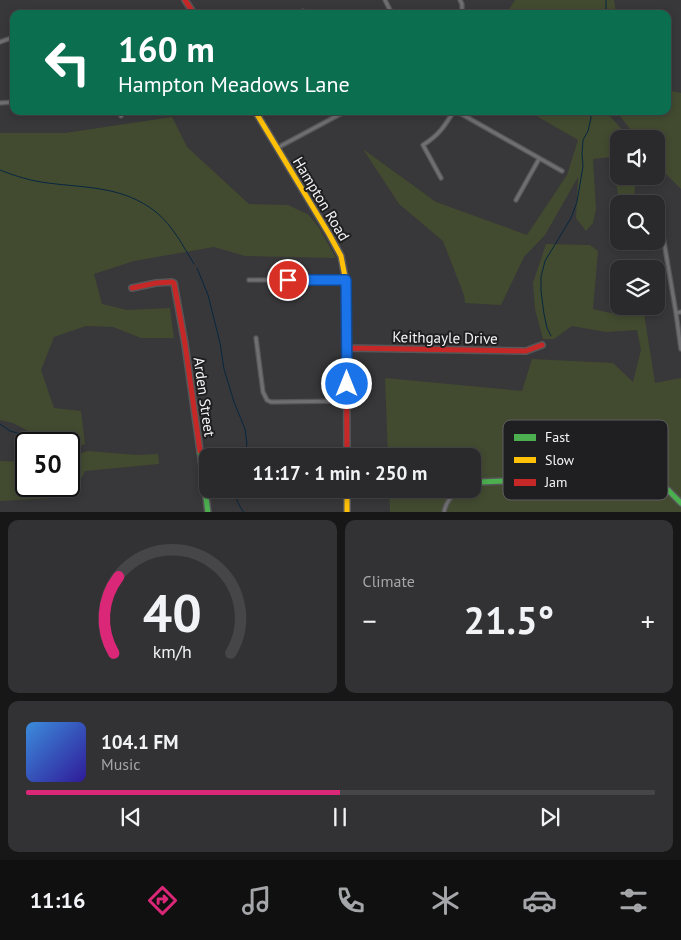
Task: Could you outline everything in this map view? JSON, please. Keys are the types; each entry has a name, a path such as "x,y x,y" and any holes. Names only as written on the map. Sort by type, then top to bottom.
{"street":[{"name":"Hampton Road","path":"257,115 341,256 346,280 347,448"},
{"path":"276,148 338,115"},
{"path":"441,178 423,144 435,137 452,115"},
{"path":"462,115 562,171"},
{"path":"516,200 539,159"},
{"path":"665,248 681,348"},
{"path":"249,280 346,280"},
{"name":"Arden Street","path":"132,288 156,283 172,282 174,285 185,344 208,512"},
{"path":"676,313 681,312"},
{"path":"256,338 263,392 267,400 271,402 347,401"},
{"name":"Keithgayle Drive","path":"347,348 526,351 542,345"},
{"path":"481,482 503,481"},
{"path":"668,490 681,503"},
{"path":"347,498 347,512"},
{"path":"444,512 450,498"}],"green space":[{"path":"515,0 614,0 615,10 509,10"},
{"path":"671,91 681,93 681,189 665,173 665,130 631,130 619,115 671,115"},
{"path":"535,115 609,115 623,130 610,130 610,157 593,159 596,209 593,223 586,231 576,218 578,177 545,235 524,257 501,305 465,303 464,295 443,241 399,204 363,149 436,202 527,235 567,175 578,140"},
{"path":"172,117 187,147 249,204 288,205 309,215 319,228 336,258 245,256 214,247 134,261 94,274 102,304 127,310 170,308 174,338 141,338 113,327 86,326 54,337 41,370 54,408 81,411 85,444 80,446 80,432 30,432 13,423 0,420 0,133 65,133"},
{"path":"616,185 635,185 634,195 618,195"},
{"path":"546,244 590,245 598,251 593,309 610,313 610,315 644,315 655,383 681,378 681,512 390,512 389,498 481,498 481,448 388,448 385,378 522,391 532,359 613,363 633,382 641,350 637,330 606,332 572,326 554,339 543,339 535,309 533,283"},
{"path":"88,451 137,455 158,454 159,464 85,471 80,481 80,454"},
{"path":"0,461 15,462 15,497 72,497 0,501"}],"waterway":[{"path":"606,0 606,10"},
{"path":"551,336 544,314 541,277 545,261 571,218 577,202 583,166 583,140 588,131 591,115"},
{"path":"0,170 35,181 104,190 131,197 156,212 168,224 194,264"},
{"path":"197,268 208,295 220,343 224,369 245,429 246,448"},
{"path":"0,424 15,432"},
{"path":"237,498 243,512"}],"traffic: fast":[{"path":"481,482 503,481"},
{"path":"668,490 681,503"},
{"path":"206,498 208,512"}],"traffic: slow":[{"path":"257,115 341,256 346,282"},
{"path":"347,498 347,512"}],"traffic: jam":[{"path":"185,0 191,10"},
{"path":"346,282 347,448"},
{"path":"132,288 156,283 174,283 185,344 200,448"},
{"path":"347,348 526,351 542,345"}],"route":[{"path":"288,280 346,280 347,384"}]}
